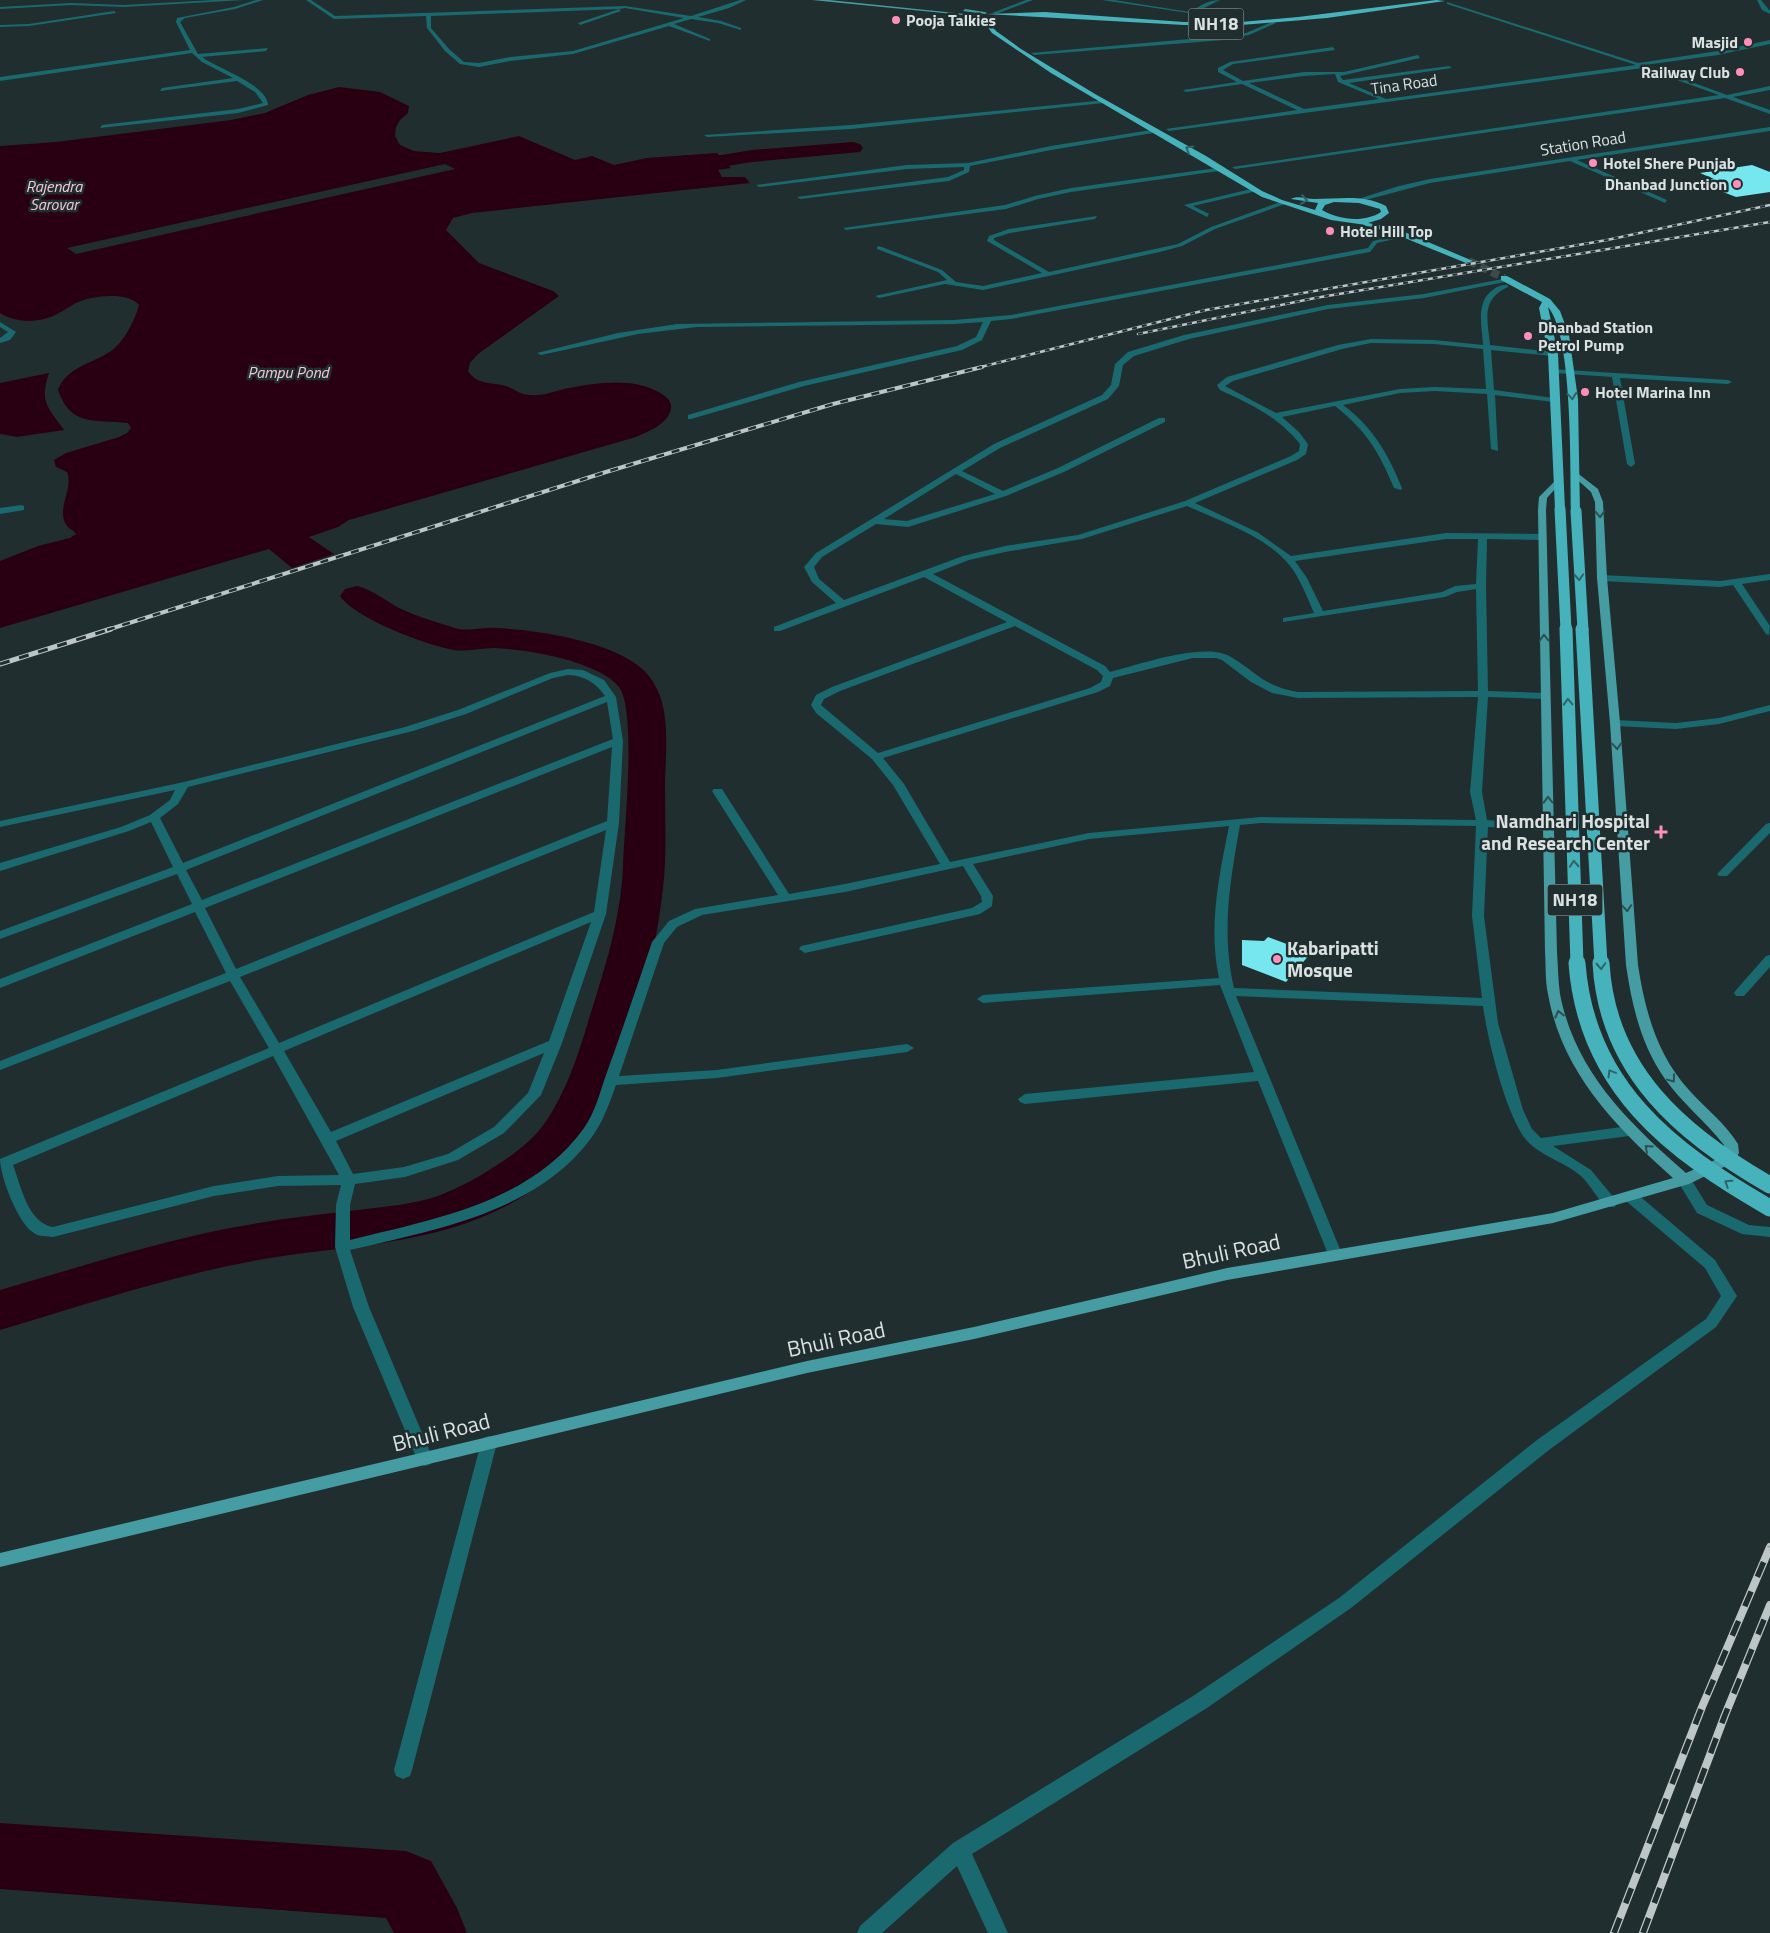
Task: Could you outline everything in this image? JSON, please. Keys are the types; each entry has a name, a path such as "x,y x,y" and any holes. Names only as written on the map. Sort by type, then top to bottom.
{"highway":[{"name":"NH18","path":"1230,25 1441,0 1449,3"},
{"name":"NH18","path":"973,15 971,16 974,18 990,16 1192,26 1274,23 1449,3"},
{"name":"NH18","path":"990,16 995,25 1034,53 1251,177"},
{"name":"NH18","path":"990,16 990,30 1025,54 1224,169 1255,190 1283,203 1339,219 1392,230 1468,260 1466,255 1400,223"},
{"path":"1266,186 1279,193 1300,200 1358,200 1383,208 1392,216"},
{"path":"1326,215 1318,208 1322,204 1334,200"},
{"name":"NH18","path":"1339,219 1372,219 1385,213 1383,208"},
{"name":"NH18","path":"1509,280 1547,301 1556,310 1565,335 1570,372 1576,471 1576,511 1602,983 1613,1027 1628,1061 1649,1091 1677,1120 1706,1144 1749,1174 1770,1185"},
{"name":"NH18","path":"1547,301 1543,308 1553,354 1554,371 1564,574 1571,798 1582,1006 1589,1029 1613,1077 1658,1131 1715,1174 1770,1208"},
{"path":"1559,466 1576,471"}],"main road":[{"path":"814,0 973,15"},
{"path":"863,0 990,16"},
{"path":"1576,471 1594,492 1599,502 1602,578 1615,723"},
{"path":"1559,480 1543,497 1542,537 1548,828 1554,993 1569,1045 1594,1090 1629,1131 1684,1180"},
{"name":"Bhuli Road","path":"0,1560 807,1367 974,1333 1227,1274 1334,1254 1553,1218 1631,1197 1684,1180 1729,1160 1732,1153 1731,1144 1680,1090 1650,1044 1636,999 1615,723"}],"street":[{"path":"0,8 71,2 148,5 248,0"},
{"path":"102,128 238,111 266,104 264,98 240,79 198,56 178,22 179,19 235,8 261,0"},
{"path":"308,0 334,18 496,8 625,7 695,17 740,29"},
{"path":"428,13 429,28 447,50 462,63 472,65 573,52 695,17 744,0"},
{"path":"990,16 1031,0"},
{"path":"1104,0 1200,15 1230,25"},
{"path":"1200,15 1197,12 1199,8 1218,0"},
{"path":"1759,0 1764,9 1770,13"},
{"path":"1449,3 1640,65 1770,112"},
{"path":"580,24 605,16 632,4"},
{"path":"0,26 70,19 148,5"},
{"path":"1034,53 1224,38 1247,34 1274,23"},
{"path":"668,25 686,28 708,40"},
{"name":"Tina Road","path":"1169,129 1640,65 1718,53 1770,42"},
{"path":"198,56 266,49"},
{"path":"1305,112 1221,72 1220,68 1232,63 1333,49"},
{"path":"0,79 193,50"},
{"path":"1186,90 1242,82 1342,72 1418,57"},
{"path":"1343,82 1449,68"},
{"path":"1342,72 1337,78 1343,82 1387,100"},
{"path":"162,90 240,79"},
{"path":"1235,167 1727,96 1770,88"},
{"path":"707,134 851,127 1104,101"},
{"name":"Station Road","path":"1358,200 1401,187 1569,159 1770,129"},
{"path":"759,185 906,167 967,165 1051,148 1157,131"},
{"path":"1569,159 1665,201"},
{"path":"800,197 949,179 967,171 967,165"},
{"path":"846,228 1006,207 1036,197 1071,190 1224,169"},
{"path":"1207,215 1187,205 1255,190"},
{"path":"879,248 940,271 953,282 975,288 983,288 1180,245 1213,228 1283,203"},
{"path":"1048,274 990,241 991,237 1009,231 1095,217"},
{"path":"541,353 660,327 988,319 1047,311 1370,250 1375,242 1406,236"},
{"path":"1495,449 1492,392 1485,347 1484,311 1486,299 1509,280"},
{"path":"843,604 815,580 809,567 819,555 956,471 1029,430 1105,397 1115,386 1119,364 1131,354 1151,346 1328,307 1424,296 1509,280"},
{"path":"879,296 953,282"},
{"path":"691,416 802,384 959,348 978,338 988,319"},
{"path":"0,324 12,332 7,338 0,341"},
{"path":"777,629 966,558 1005,549 1078,537 1188,502 1294,458 1303,452 1304,444 1296,431 1278,416 1221,385 1230,379 1341,347 1371,341 1400,340 1553,354"},
{"path":"1554,371 1728,382"},
{"path":"1616,375 1631,464"},
{"path":"1278,416 1409,391 1435,389 1492,392 1554,400"},
{"path":"1337,404 1369,430 1381,448 1398,488"},
{"path":"875,521 908,524 1003,494 1061,470 1162,420"},
{"path":"956,471 1003,494"},
{"path":"1188,502 1272,545 1289,560 1302,578 1319,613"},
{"path":"0,511 20,508"},
{"path":"1483,535 1481,586 1483,694 1476,792 1482,823 1478,916 1488,1002 1516,1110 1526,1131 1539,1143 1586,1173 1610,1203"},
{"path":"1289,560 1446,536 1542,537"},
{"path":"924,573 1101,668 1108,676"},
{"path":"1602,578 1704,583 1770,578"},
{"path":"1736,582 1769,632"},
{"path":"1286,620 1481,586"},
{"path":"947,866 898,784 876,757 820,711 816,704 820,697 836,689 1016,622"},
{"path":"1108,676 1205,654 1226,658 1255,680 1276,691 1298,695 1483,694 1545,696"},
{"path":"0,824 184,785 409,729 462,712 550,676 568,672 583,673 600,682 611,697 618,741 613,822 600,914 555,1043 534,1095 499,1130 453,1157 405,1172 349,1180 278,1181 214,1191 53,1232 39,1230 27,1218 2,1164 600,914"},
{"path":"876,757 1094,690 1106,684 1108,676"},
{"path":"0,935 178,869 611,697"},
{"path":"1615,723 1676,726 1718,722 1770,708"},
{"path":"0,984 618,741"},
{"path":"0,867 125,828 154,817 174,802 184,785"},
{"path":"718,791 786,898"},
{"path":"154,817 178,869 233,976 328,1139 349,1180 343,1206 341,1243 362,1307 424,1459"},
{"path":"341,1243 452,1218 495,1203 537,1182 568,1157 590,1130 610,1081 658,942 673,924 699,912 845,888 1089,836 1261,820 1482,823 1548,828"},
{"path":"0,1066 233,976 613,822"},
{"path":"1235,823 1218,921 1221,967 1227,987 1334,1254"},
{"path":"1723,874 1770,826"},
{"path":"805,949 976,911 984,907 988,903 987,896 965,862"},
{"path":"1740,993 1770,960"},
{"path":"983,999 1227,987 1488,1002"},
{"path":"328,1139 555,1043"},
{"path":"610,1081 716,1074 907,1048"},
{"path":"1025,1099 1263,1076"},
{"path":"1539,1143 1629,1131"},
{"path":"1684,1180 1702,1209 1747,1230 1770,1232"},
{"path":"871,1928 960,1850 1200,1702 1345,1602 1543,1445 1712,1323 1729,1296 1710,1264 1631,1197"},
{"path":"403,1770 489,1443"},
{"path":"960,1850 998,1933"}],"water":[{"name":"Pampu Pond","path":"339,87 380,92 409,106 408,113 400,120 396,127 395,136 400,145 414,151 440,153 519,136 575,160 592,156 614,165 647,158 717,153 731,168 718,170 722,177 745,177 750,183 472,213 453,218 446,230 479,263 553,291 559,296 478,354 470,363 468,371 472,376 480,381 506,386 526,395 543,394 601,383 614,382 639,385 651,388 668,399 671,407 669,414 662,423 636,437 349,520 338,527 309,537 334,554 292,568 269,549 0,628 0,561 38,546 70,538 76,534 67,526 64,520 63,513 69,479 67,472 56,467 54,460 66,453 119,437 127,433 131,428 128,423 95,421 77,416 63,402 58,390 62,382 73,371 116,347 128,330 139,305 126,298 109,296 90,298 76,303 45,319 30,321 14,319 0,313 0,146 56,142 231,120 265,113 308,95","holes":["445,164 455,169 76,254 67,248"]},
{"path":"49,373 45,398 50,410 64,430 17,437 0,434 0,383"}],"building":[{"name":"Dhanbad Junction","path":"1752,165 1770,172 1770,192 1736,197 1697,182 1714,179 1700,173"},
{"name":"Kabaripatti Mosque","path":"1268,937 1311,953 1286,982 1242,965 1242,940 1264,941"}],"waterway":[{"path":"666,170 752,156 853,148"},
{"path":"0,1310 191,1254 254,1242 413,1221 457,1208 499,1188 535,1164 563,1134 584,1097 601,1055 632,950 643,885 647,736 645,702 638,686 626,673 583,652 547,644 495,638 457,640 389,616 357,596"},
{"path":"0,1856 406,1885 432,1933"}],"tunnel":[{"path":"1469,261 1504,278"}],"railway":[{"path":"977,368 1206,310 1607,240 1770,205"},
{"path":"1138,334 1315,298 1770,222"},
{"path":"107,630 606,472 833,404 982,367"},
{"path":"0,664 111,629"},
{"path":"1614,1933 1702,1707 1770,1547"},
{"path":"1643,1933 1725,1715 1770,1605"}],"place":[{"name":"Pooja Talkies","path":"896,20"},
{"name":"Masjid","path":"1748,42"},
{"name":"Railway Club","path":"1740,72"},
{"name":"Hotel Shere Punjab","path":"1593,163"},
{"name":"Dhanbad Junction","path":"1737,184"},
{"name":"Hotel Hill Top","path":"1330,231"},
{"name":"Dhanbad Station Petrol Pump","path":"1528,336"},
{"name":"Hotel Marina Inn","path":"1585,392"},
{"name":"Namdhari Hospital and Research Center","path":"1661,832"},
{"name":"Kabaripatti Mosque","path":"1277,959"}],"water label":[{"name":"Rajendra Sarovar","path":"54,195"}]}
